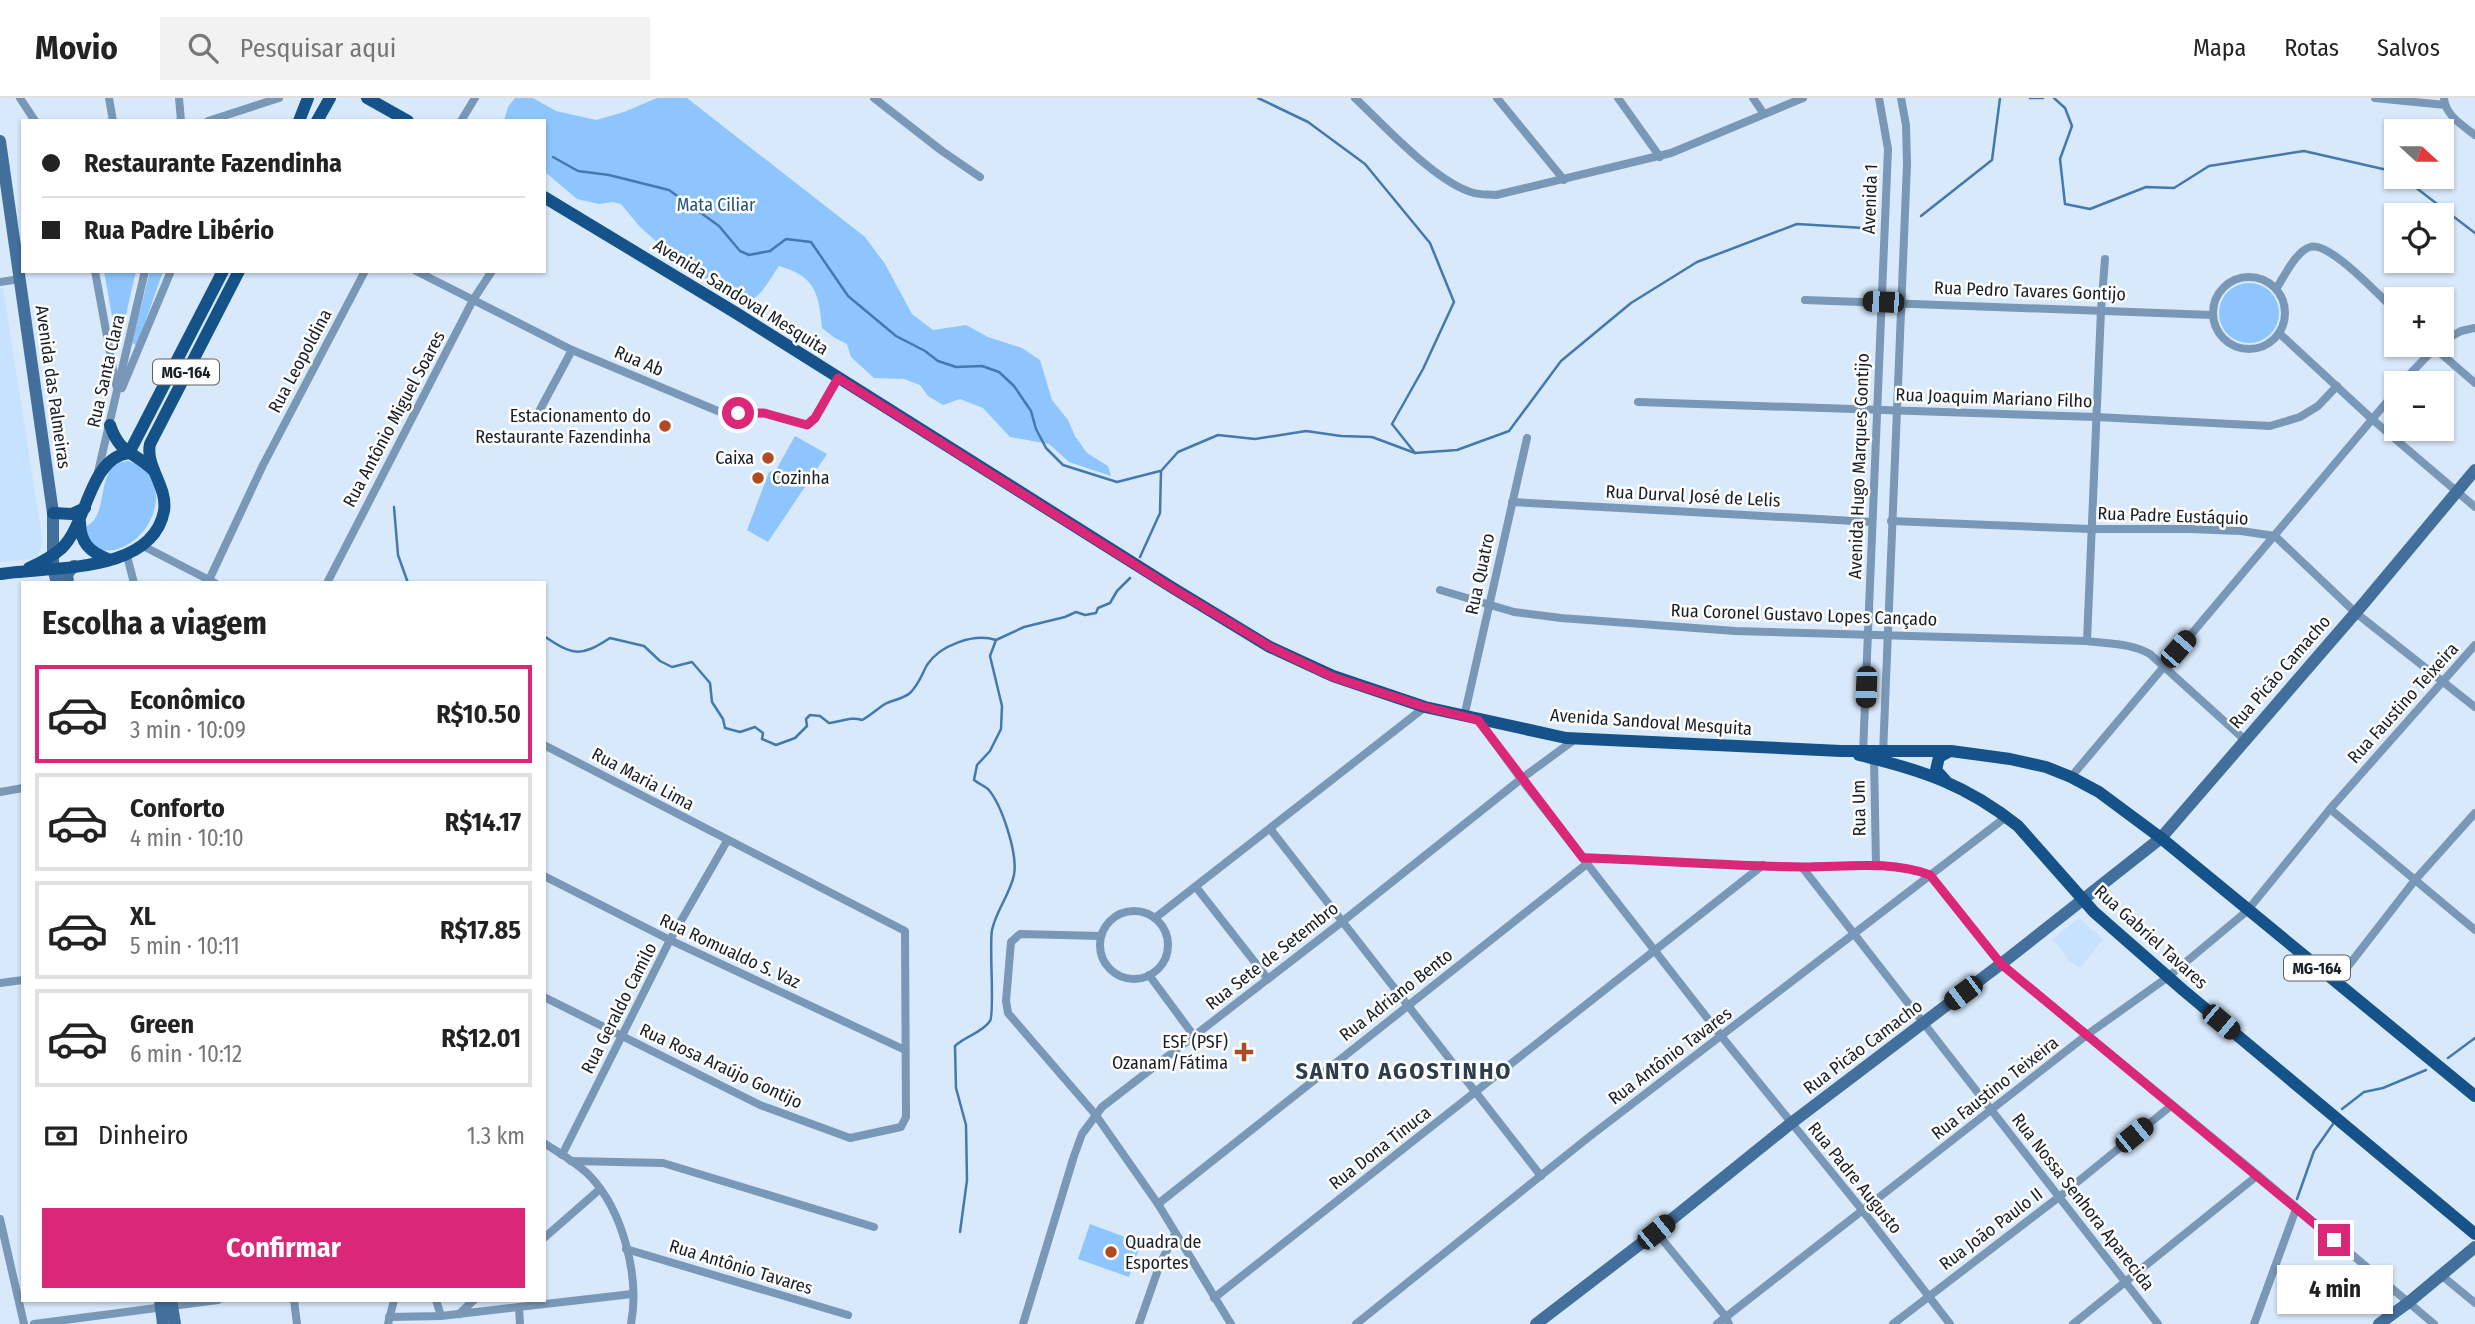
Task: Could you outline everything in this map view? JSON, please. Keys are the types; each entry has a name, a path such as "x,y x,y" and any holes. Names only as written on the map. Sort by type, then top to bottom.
{"main road":[{"path":"300,119 308,98"},
{"path":"318,119 330,98"},
{"path":"373,100 405,119"},
{"name":"Avenida Sandoval Mesquita","path":"546,198 737,313 1172,588 1270,647 1333,677 1464,718 1577,738 1841,751 1876,756 1951,751 2010,758 2046,767 2071,777 2099,792 2161,838"},
{"name":"MG-164","path":"129,453 222,273"},
{"name":"MG-164","path":"0,574 127,556 153,536 164,512 164,499 149,456 150,444 238,273"},
{"path":"110,425 118,444 144,461 158,476"},
{"path":"22,571 61,548 80,522 103,467 112,458 129,453"},
{"path":"54,513 72,514 85,508"},
{"path":"80,522 83,542 90,551 109,560"},
{"path":"1945,780 1936,771 1936,764 1939,757 1951,751"},
{"name":"Rua Gabriel Tavares","path":"1876,756 1945,780 2018,826 2082,899 2168,977 2475,1234"},
{"name":"MG-164","path":"2161,838 2475,1096"}],"street":[{"path":"20,98 34,119"},
{"path":"109,98 114,119"},
{"path":"178,98 181,119"},
{"path":"220,119 279,98"},
{"path":"462,119 475,98"},
{"path":"874,98 980,177"},
{"path":"1355,98 1450,182 1474,193 1496,195 1660,157 1803,98"},
{"path":"1497,98 1564,180"},
{"path":"1618,98 1660,157"},
{"path":"1753,98 1764,114"},
{"name":"Avenida 1","path":"1880,98 1888,149 1883,302"},
{"name":"Avenida 1","path":"1901,98 1906,125 1907,164 1902,302"},
{"path":"2375,98 2445,102 2452,117 2475,135"},
{"name":"Avenida das Palmeiras","path":"0,141 54,513 53,568"},
{"path":"2276,289 2301,253 2315,246 2339,259 2384,301"},
{"path":"2087,641 2105,259"},
{"path":"95,273 117,392"},
{"name":"Rua Santa Clara","path":"97,478 145,273"},
{"path":"113,410 170,273"},
{"name":"Rua Leopoldina","path":"212,581 263,466 364,273"},
{"name":"Rua Ab","path":"420,273 572,350 725,414 764,413 807,425 815,418 838,378"},
{"name":"Rua Antônio Miguel Soares","path":"328,581 474,300 491,273"},
{"path":"2256,277 2267,281 2276,289 2285,310 2284,322 2279,333 2270,342 2248,349 2236,347 2218,332 2212,315 2216,297 2233,280 2256,277"},
{"path":"0,282 20,279"},
{"name":"Rua Pedro Tavares Gontijo","path":"1805,299 2212,315"},
{"name":"Avenida Hugo Marques Gontijo","path":"1876,756 1868,634 1876,410 1883,302"},
{"name":"Avenida Hugo Marques Gontijo","path":"1876,756 1888,635 1902,302"},
{"path":"2454,334 2475,328"},
{"path":"2279,333 2373,420 2475,507"},
{"path":"536,417 572,350"},
{"path":"2413,371 2425,357"},
{"path":"2448,357 2475,383"},
{"name":"Rua Joaquim Mariano Filho","path":"1638,402 2096,417 2270,426 2300,417 2318,405 2337,386"},
{"path":"2071,777 2384,406"},
{"name":"Rua Quatro","path":"1464,718 1527,438"},
{"name":"Rua Picão Camacho","path":"1536,1324 2161,838 2356,613 2475,470"},
{"name":"Rua Durval José de Lelis","path":"1513,502 1872,522"},
{"name":"Rua Padre Eustáquio","path":"1891,521 2091,529 2189,528 2275,536"},
{"path":"2275,536 2356,613 2475,707"},
{"path":"143,546 212,581"},
{"path":"127,556 133,581"},
{"path":"68,581 67,574 74,565"},
{"path":"53,568 56,581"},
{"name":"Rua Coronel Gustavo Lopes Cançado","path":"1440,590 1490,606 1561,618 1735,631 2087,641 2140,648 2245,740"},
{"name":"Rua Faustino Teixeira","path":"1717,1324 1728,1320 2088,1034 2168,977 2247,911 2330,808 2475,645"},
{"path":"1155,918 1425,707"},
{"name":"Rua Padre Augusto","path":"1478,720 1722,1037 1863,1211 1950,1324"},
{"name":"Rua Sete de Setembro","path":"1023,1324 1074,1156 1082,1134 1096,1114 1521,779 1577,738"},
{"name":"Rua Maria Lima","path":"546,746 905,931 905,1050"},
{"name":"Rua Um","path":"1876,756 1877,865"},
{"path":"0,792 21,788"},
{"path":"2330,808 2475,930"},
{"path":"2335,983 2415,880 2475,813"},
{"name":"Rua Antônio Tavares","path":"1356,1324 1541,1176 2006,817"},
{"path":"1271,830 1541,1176"},
{"name":"Rua Geraldo Camilo","path":"562,1155 670,940 727,841"},
{"path":"1585,860 1802,867 1877,865 1918,870 1930,875 2001,964 2434,1324"},
{"name":"Rua Adriano Bento","path":"1158,1204 1408,1007 1585,860"},
{"name":"Rua Dona Tinuca","path":"1214,1298 1763,865"},
{"name":"Rua Nossa Senhora Aparecida","path":"1802,867 2158,1324"},
{"name":"Rua Romualdo S. Vaz","path":"546,877 670,940 905,1050"},
{"path":"1196,887 1268,979"},
{"path":"1134,911 1155,918 1167,937 1167,948 1158,968 1149,975 1128,978 1117,975 1108,968 1100,947 1105,926 1123,912 1134,911"},
{"path":"1101,936 1020,934 1011,942 1006,1001 1008,1013 1096,1114 1158,1204 1231,1324"},
{"path":"1149,975 1194,1036"},
{"path":"0,983 21,981"},
{"name":"Rua Rosa Araújo Gontijo","path":"546,999 760,1105 850,1138 901,1127 906,1117 905,1050"},
{"name":"Rua João Paulo II","path":"1893,1324 2059,1197 2172,1105"},
{"path":"546,1144 589,1175 611,1204 620,1225 632,1278 631,1324"},
{"path":"571,1161 663,1163 874,1227"},
{"path":"2073,1324 2258,1175"},
{"path":"546,1236 600,1189"},
{"path":"2254,1324 2296,1209"},
{"path":"0,1219 24,1324"},
{"path":"1656,1232 1728,1320"},
{"path":"1139,1324 1160,1264 1175,1234"},
{"path":"2379,1324 2475,1247"},
{"name":"Rua Antônio Tavares","path":"626,1249 848,1315"},
{"path":"2441,1275 2475,1303"},
{"path":"393,1302 388,1321 632,1294"},
{"path":"294,1302 297,1324"},
{"path":"437,1302 441,1315"},
{"path":"459,1314 472,1302"},
{"path":"34,1324 166,1303"},
{"path":"163,1324 166,1303"},
{"path":"166,1303 175,1324"},
{"path":"519,1308 520,1324"}],"shaded area":[{"path":"0,288 3,288 43,544 37,556 32,559 0,562"},
{"path":"2079,918 2103,939 2080,968 2069,961 2053,939"}],"green space":[{"name":"Mata Ciliar","path":"515,98 533,98 556,111 596,120 657,98 687,98 865,237 885,264 912,314 933,330 966,325 988,337 1022,348 1040,360 1052,400 1068,420 1087,453 1108,466 1111,476 1069,462 1049,444 1010,437 983,408 960,399 943,405 928,396 920,385 904,379 874,378 851,357 847,344 822,328 817,296 813,288 808,281 791,270 779,266 759,294 740,303 681,263 640,227 621,204 599,204 577,199 546,173 546,119 505,119 508,107"},
{"path":"104,273 136,273 118,350"},
{"path":"150,273 162,273 137,346 132,343"},
{"path":"2249,283 2270,292 2279,313 2270,334 2249,343 2228,334 2219,313 2228,292"},
{"path":"795,436 827,454 768,542 747,530 769,472 776,470"},
{"path":"128,461 145,470 154,483 156,499 153,515 144,530 131,543 115,550 96,550 84,532 85,527 93,521 98,512 107,476 118,464"},
{"path":"1090,1224 1141,1243 1129,1277 1078,1259"}],"waterway":[{"path":"1258,98 1308,122 1365,164 1430,243 1454,302 1423,369 1392,424 1415,453"},
{"path":"1921,216 1992,160 2000,98"},
{"path":"2030,98 2043,98"},
{"path":"2054,98 2065,108 2072,126 2060,159 2065,204 2090,209 2146,187 2174,188 2209,166 2304,151 2384,169"},
{"path":"553,157 578,171 609,175 669,190 719,226 740,251 749,255 770,251 786,239 811,242 848,296 896,336 938,361 956,367 982,366 999,372 1014,386 1031,411 1036,429 1046,448 1063,465 1117,482 1160,471"},
{"path":"2418,189 2475,233"},
{"path":"1140,557 1160,513 1161,471 1178,452 1218,435 1255,439 1306,431 1372,437 1415,453 1457,450 1509,431 1561,361 1631,303 1697,262 1797,224 1864,228"},
{"path":"394,507 398,555 407,581"},
{"path":"546,637 577,652 592,649 610,638 644,646 660,661 672,667 692,662 710,683 712,702 723,719 725,728 740,732 755,727 763,733 762,739 776,745 795,738 807,726 806,719 810,715 820,716 829,723 862,720 885,704 907,695 916,686 933,658 958,642 978,638 996,640 1024,627 1076,612 1085,615 1096,613 1098,608 1110,603 1130,578"},
{"path":"960,1232 967,1180 966,1125 956,1088 955,1046 983,1029 990,1021 992,930 1012,882 1015,866 1008,830 999,806 988,789 974,780 977,765 990,751 1001,729 1002,706 990,656 996,640"},
{"path":"2448,1058 2475,1038"},
{"path":"2342,1109 2364,1092 2383,1088 2426,1070"},
{"path":"2297,1199 2314,1151 2333,1124"}],"place":[{"name":"Estacionamento do Restaurante Fazendinha","path":"665,426"},
{"name":"Caixa","path":"768,458"},
{"name":"Cozinha","path":"758,478"},
{"name":"ESF (PSF) Ozanam/Fátima","path":"1244,1052"},
{"name":"Quadra de Esportes","path":"1111,1252"}],"district":[{"name":"SANTO AGOSTINHO","path":"1404,1071"}],"route":[{"path":"738,413 764,413 807,425 815,418 838,378 1270,647 1333,677 1425,707 1478,720 1583,858 1802,867 1877,865 1918,870 1930,875 2001,964 2334,1240"}]}
